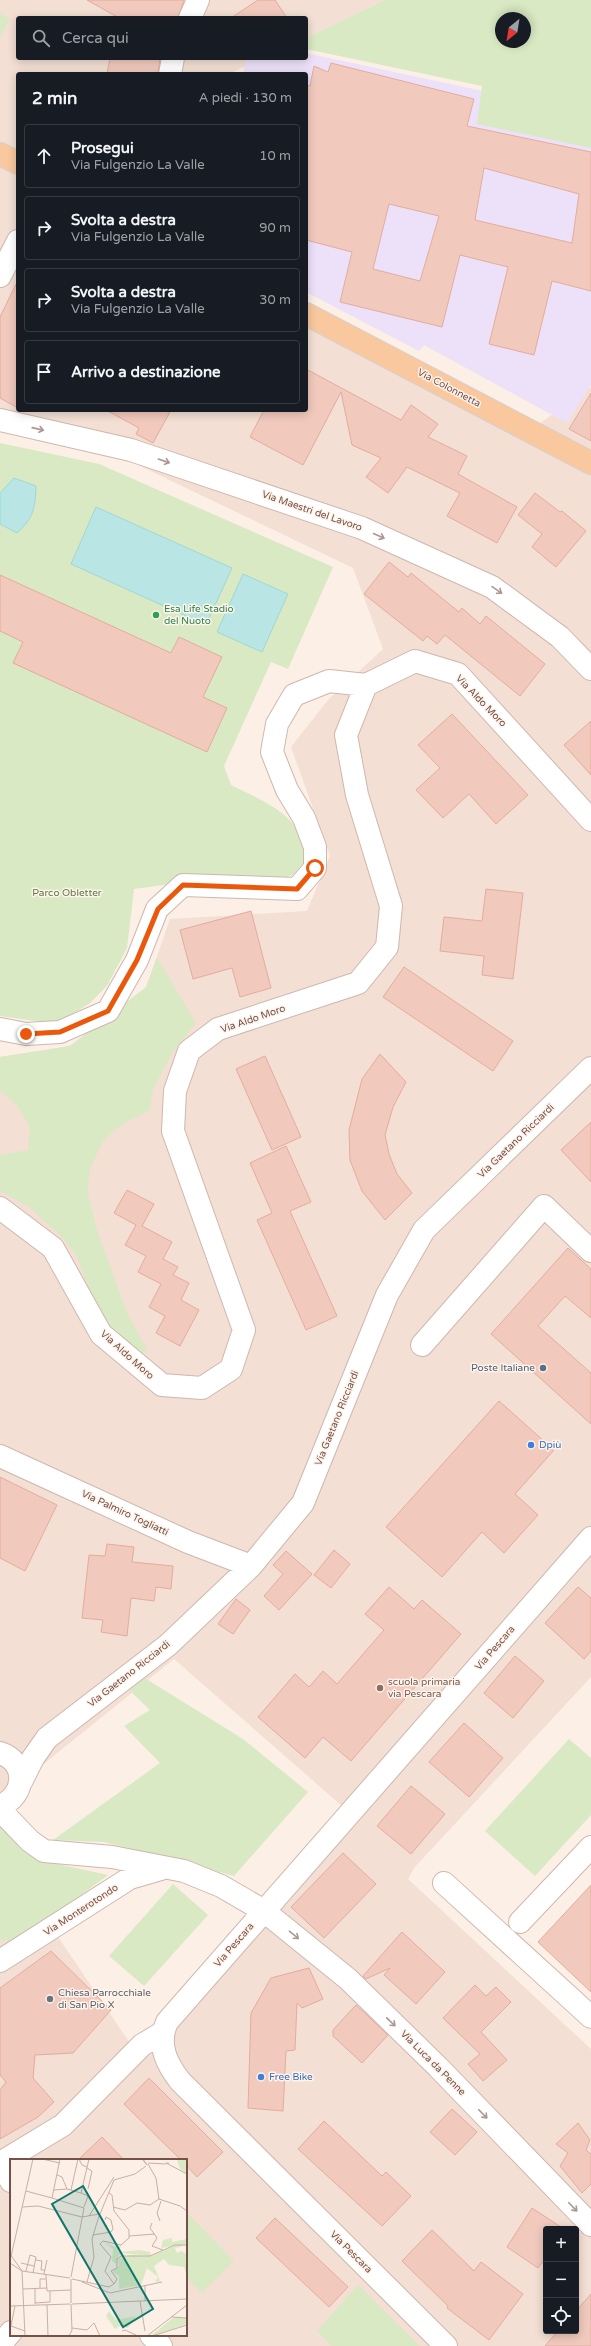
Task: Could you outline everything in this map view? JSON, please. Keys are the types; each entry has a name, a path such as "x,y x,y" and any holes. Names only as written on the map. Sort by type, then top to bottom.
{"main road":[{"path":"0,154 16,162"},
{"name":"Via Colonnetta","path":"308,315 591,463"}],"street":[{"path":"191,16 198,0"},
{"path":"170,72 174,60"},
{"path":"0,276 16,245"},
{"name":"Via Maestri del Lavoro","path":"0,420 131,450 362,528 492,587 560,637 591,669"},
{"name":"Via Aldo Moro","path":"0,1208 53,1248 101,1334 162,1385 202,1388 231,1369 244,1330 173,1131 175,1091 190,1051 218,1029 358,983 387,947 391,906 357,795 346,735 366,685 415,661 458,674 591,820"},
{"path":"0,1029 26,1034 60,1032 108,1011 137,960 158,909 183,885 297,889 315,868 315,847 304,818 287,790 272,752 277,724 294,695 329,682 366,685"},
{"name":"Via Gaetano Ricciardi","path":"21,1784 33,1758 47,1738 168,1645 251,1566 303,1503 387,1295 424,1230 591,1068"},
{"path":"422,1345 544,1206 591,1252"},
{"name":"Via Palmiro Togliatti","path":"0,1456 188,1542 251,1566"},
{"name":"Via Pescara","path":"446,2346 180,2081 167,2060 162,2033 167,2022 591,1538"},
{"name":"Via Gaetano Ricciardi","path":"0,1752 47,1738"},
{"path":"0,1752 13,1760 18,1766 21,1784 18,1805 24,1834"},
{"path":"0,1806 10,1802 21,1784"},
{"name":"Via Luca da Penne","path":"0,1810 39,1848 50,1853 112,1857 184,1872 221,1886 264,1911 348,1979 438,2068 591,2225"},
{"path":"520,1922 591,1847"},
{"name":"Via Monterotondo","path":"2,1959 130,1878 166,1868"},
{"path":"444,1883 591,2017"},
{"path":"10,2179 0,2163 63,2125 142,2045 162,2033"},
{"path":"0,2345 10,2333"},
{"path":"17,2336 19,2346"},
{"path":"152,2336 161,2346"}],"shaded area":[{"path":"0,0 385,0 308,37 308,16 16,16 16,60 259,60 233,72 16,72 16,412 308,412 308,308 539,424 591,387 591,1677 414,1868 408,1879 591,2049 591,2346 0,2346 0,1851 142,2061 358,1820 174,1659 0,1799 0,1057 70,1046 146,988 170,919 307,911 330,856 291,747 328,700 383,649 353,568 134,463 0,430"},
{"path":"308,53 478,90 591,130 591,385 567,423 424,345 419,351 308,293 308,72 243,72 246,60 308,60"}],"green space":[{"path":"385,0 591,0 591,148 477,124 482,86 308,49 308,37"},
{"path":"0,13 10,19 0,37"},
{"name":"Parco Obletter","path":"0,443 99,464 333,567 288,669 271,662 224,766 231,785 260,799 288,818 301,835 307,859 293,875 265,883 214,878 134,889 127,948 107,986 90,1003 57,1024 0,1016"},
{"path":"157,957 196,1023 173,1052 153,1089 150,1110 121,1125 102,1142 89,1172 88,1193 97,1230 127,1313 147,1350 140,1355 111,1332 90,1291 76,1255 61,1236 29,1207 0,1191 0,1155 28,1150 30,1127 17,1105 0,1091 0,1057 70,1046 146,987"},
{"path":"143,1677 243,1739 308,1792 234,1876 104,1842 53,1840 160,1763 124,1726 150,1710 126,1687"},
{"path":"569,1739 591,1758 591,1815 535,1876 485,1831"},
{"path":"0,1824 43,1861 108,1875 20,1941 0,1940"},
{"path":"173,1884 208,1915 144,1986 109,1956"},
{"path":"187,2213 234,2261 202,2293 187,2279"},
{"path":"358,2285 420,2346 332,2346 317,2331"}],"water":[{"path":"14,478 36,486 34,507 30,517 17,533 0,524 0,493"},
{"path":"96,507 232,568 206,625 71,564"},
{"path":"243,574 288,594 262,652 217,632"}],"building":[{"path":"87,0 184,0 179,16 115,16"},
{"path":"258,0 275,0 286,16 234,16"},
{"path":"110,60 160,60 158,72 107,72"},
{"path":"331,63 474,99 467,126 591,152 591,291 552,281 534,355 489,344 508,267 460,255 442,327 340,302 352,252 308,241 308,86 310,86 314,66 328,72","holes":["484,168 579,194 572,243 475,220","389,204 439,216 420,281 373,269"]},
{"path":"16,284 16,407 0,398 0,317"},
{"path":"308,370 401,420 411,405 438,424 428,437 467,456 458,474 517,507 497,543 447,516 460,493 407,467 388,493 366,477 381,458 352,445 341,392 303,465 250,437 263,412 308,412"},
{"path":"591,393 591,441 569,429"},
{"path":"110,412 170,412 153,443 136,434 139,428"},
{"path":"535,493 560,512 562,511 586,531 556,567 532,547 542,534 518,515"},
{"path":"389,562 408,577 411,573 459,612 462,608 480,624 486,616 545,664 520,696 445,635 437,644 427,636 423,641 364,594"},
{"path":"0,575 171,653 179,637 222,657 203,697 227,708 207,752 13,663 23,642 0,631"},
{"path":"452,714 528,795 496,824 469,794 443,818 416,790 440,768 418,745"},
{"path":"591,721 591,775 564,745"},
{"path":"486,889 523,893 513,979 482,975 484,956 440,951 444,917 482,921"},
{"path":"251,911 271,988 240,997 232,968 193,979 180,930"},
{"path":"404,967 513,1041 493,1071 383,997"},
{"path":"380,1054 406,1082 393,1107 385,1135 389,1154 397,1174 412,1193 385,1220 362,1191 350,1160 349,1130 362,1079"},
{"path":"265,1056 301,1137 272,1150 236,1069"},
{"path":"591,1122 591,1182 561,1150"},
{"path":"286,1146 311,1202 290,1211 337,1316 306,1330 257,1220 272,1213 250,1163"},
{"path":"127,1190 154,1204 142,1226 172,1242 163,1259 178,1267 173,1275 189,1283 181,1300 199,1310 180,1346 156,1333 165,1316 149,1307 161,1284 138,1272 146,1256 125,1245 136,1225 114,1213"},
{"path":"568,1248 591,1269 591,1318 565,1296 538,1326 591,1373 591,1424 491,1334"},
{"path":"499,1401 554,1450 515,1494 538,1515 504,1553 482,1532 442,1577 386,1527"},
{"path":"0,1477 57,1505 25,1571 0,1558"},
{"path":"107,1544 134,1547 132,1562 173,1566 171,1589 156,1587 154,1601 131,1598 127,1636 101,1632 103,1620 82,1618 89,1555 105,1556"},
{"path":"334,1550 350,1564 331,1588 314,1575"},
{"path":"286,1551 312,1574 279,1610 264,1596 283,1574 273,1565"},
{"path":"389,1587 414,1609 422,1600 461,1634 351,1761 323,1737 305,1758 258,1717 295,1674 309,1687 323,1671 337,1684 384,1630 365,1614"},
{"path":"578,1587 591,1598 591,1651 584,1659 545,1623"},
{"path":"236,1599 250,1610 233,1634 218,1624"},
{"path":"515,1656 544,1681 513,1718 484,1693"},
{"path":"464,1723 503,1758 469,1797 429,1762"},
{"path":"411,1786 445,1814 411,1854 377,1826"},
{"path":"343,1853 376,1884 324,1938 291,1907"},
{"path":"591,1885 591,1992 538,1942"},
{"path":"402,1932 445,1972 416,2004 384,1975 390,1968 366,1979 363,1976"},
{"name":"Chiesa Parrocchiale di San Pio X","path":"51,1951 111,2010 73,2053 35,2055 33,2078 54,2102 38,2117 0,2139 0,2090 6,2082 0,2075 0,1988"},
{"path":"309,1968 323,1999 302,2008 297,2003 295,2050 286,2051 283,2111 248,2108 251,2013 271,1978"},
{"path":"475,1985 486,1996 496,1987 511,2002 481,2032 507,2060 483,2081 468,2064 480,2054 443,2018"},
{"path":"356,2005 388,2035 362,2063 333,2036 333,2030"},
{"path":"149,2078 223,2152 197,2177 187,2166 187,2159 180,2159 124,2104"},
{"path":"452,2109 477,2132 455,2155 430,2132"},
{"path":"324,2121 382,2176 386,2172 411,2196 382,2226 298,2149"},
{"path":"578,2123 590,2140 586,2150 591,2154 591,2184 582,2193 560,2166 568,2153 556,2144"},
{"path":"102,2137 123,2159 79,2159"},
{"path":"532,2208 559,2226 543,2226 543,2261 538,2268 507,2247"},
{"path":"275,2218 348,2287 329,2307 256,2238"},
{"path":"432,2230 474,2271 481,2262 523,2294 489,2340 447,2308 448,2306 402,2261"},
{"path":"591,2294 591,2346 545,2346 555,2334 579,2334 579,2308"}],"place":[{"name":"Esa Life Stadio del Nuoto","path":"156,615"},
{"name":"Poste Italiane","path":"543,1368"},
{"name":"Dpiù","path":"531,1445"},
{"name":"scuola primaria via Pescara","path":"380,1688"},
{"name":"Chiesa Parrocchiale di San Pio X","path":"50,1999"},
{"name":"Free Bike","path":"261,2077"}],"route":[{"path":"26,1034 60,1032 108,1011 137,960 158,909 183,885 227,885 297,889 315,868"}]}
